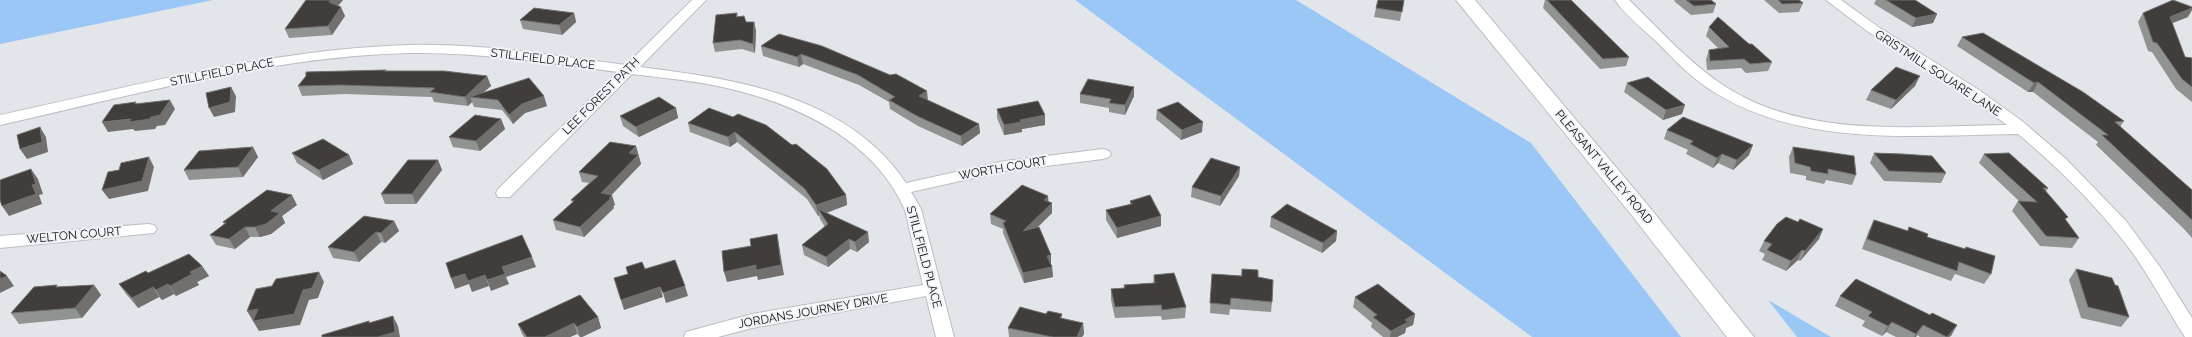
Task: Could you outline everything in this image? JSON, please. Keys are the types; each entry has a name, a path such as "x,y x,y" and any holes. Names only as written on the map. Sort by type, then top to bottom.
{"main road":[{"name":"PLEASANT VALLEY ROAD","path":"1465,0 1633,202 1741,337"}],"street":[{"name":"LEE FOREST PATH","path":"504,193 699,0"},
{"path":"1622,0 1697,72 1722,91 1750,105 1780,116 1822,126 1846,128 1938,131 2021,130"},
{"name":"GRISTMILL SQUARE LANE","path":"1833,0 1875,31 1959,83 2051,155 2092,194 2128,236 2154,271 2192,333"},
{"name":"STILLFIELD PLACE","path":"0,120 229,70 344,52 389,49 448,49 493,52 732,84 765,93 796,104 831,121 859,141 891,172 903,189 913,209 945,337"},
{"name":"WORTH COURT","path":"903,189 1005,166 1103,154"},
{"name":"WELTON COURT","path":"0,242 43,237 148,229"},
{"name":"JORDANS JOURNEY DRIVE","path":"693,337 752,321 933,289"}],"shaded area":[{"path":"0,0 213,0 0,44"},
{"path":"1075,0 1296,0 1531,143 1681,337 1532,337"},
{"path":"1768,300 1831,337 1797,337"}],"building":[{"path":"306,0 331,0 329,2 341,7 328,26 285,29"},
{"path":"1378,0 1404,0 1402,12 1376,8"},
{"path":"1547,0 1571,0 1629,57 1603,59"},
{"path":"1686,0 1711,0 1716,4 1694,6"},
{"path":"1778,0 1799,0 1803,3 1782,4"},
{"path":"1886,0 1915,0 1937,14 1916,18"},
{"path":"2173,0 2192,7 2170,17 2185,57 2192,58 2192,87 2182,79 2157,43 2153,42 2143,13"},
{"path":"534,8 574,13 559,25 520,20"},
{"path":"737,13 736,17 744,16 746,22 754,22 753,44 740,40 713,43 716,15"},
{"path":"1718,17 1772,62 1750,64 1744,59 1710,61 1709,50 1729,47 1709,27"},
{"path":"1983,33 2083,92 2124,121 2115,122 2192,190 2192,220 2102,135 2108,135 2038,82 2034,83 1962,37"},
{"path":"779,34 822,46 890,75 896,74 927,91 919,96 979,124 961,136 917,116 889,100 895,97 858,75 801,54 797,57 761,46"},
{"path":"1896,67 1920,76 1896,100 1871,90"},
{"path":"386,70 384,71 444,71 487,76 465,97 430,92 435,88 341,85 298,86 306,76 306,72"},
{"path":"1648,77 1685,105 1666,110 1627,83"},
{"path":"529,78 544,96 522,104 509,115 498,100 470,97"},
{"path":"1088,79 1134,87 1125,105 1109,103 1111,99 1080,94"},
{"path":"231,87 230,102 209,108 206,93"},
{"path":"659,97 676,108 636,127 620,116"},
{"path":"170,100 160,115 151,117 150,119 129,122 131,119 102,122 114,105"},
{"path":"1038,101 1045,115 1020,120 1021,122 1004,125 997,109"},
{"path":"1178,102 1203,122 1182,130 1157,110"},
{"path":"709,108 733,117 738,114 766,125 792,145 796,144 827,169 846,195 816,205 805,189 735,132 728,137 688,123"},
{"path":"475,115 501,119 476,141 449,137"},
{"path":"1683,117 1753,145 1737,160 1722,154 1717,158 1690,144 1693,141 1667,130"},
{"path":"40,127 42,142 20,149 17,135"},
{"path":"323,139 349,155 319,170 292,153"},
{"path":"610,142 636,146 629,153 638,155 601,193 612,195 609,198 611,198 580,227 553,220 574,201 571,200 598,176 579,172"},
{"path":"253,147 238,167 184,170 199,151"},
{"path":"1793,147 1854,156 1856,175 1828,169 1828,174 1811,171 1810,167 1795,163"},
{"path":"1874,153 1932,156 1946,173 1889,171"},
{"path":"2009,153 2048,188 2043,188 2068,217 2065,219 2079,238 2046,236 2018,201 2037,202 1984,154"},
{"path":"149,157 142,181 102,190 108,172 119,170 121,163"},
{"path":"1211,158 1240,167 1221,196 1192,187"},
{"path":"408,160 438,160 412,194 381,194"},
{"path":"31,169 36,184 32,185 36,194 2,206 0,200 0,180"},
{"path":"1022,185 1048,196 1044,200 1052,203 1023,231 1039,227 1051,255 1047,256 1052,267 1023,273 1003,223 1006,221 990,214"},
{"path":"267,190 292,195 271,211 280,213 266,224 255,227 245,227 229,239 210,235 226,223 223,222"},
{"path":"1150,195 1161,216 1117,228 1106,210 1132,204 1130,201"},
{"path":"1287,204 1337,231 1323,243 1271,217"},
{"path":"818,209 868,232 855,242 849,239 826,257 802,245 828,224"},
{"path":"364,216 394,221 381,233 376,232 354,252 328,247"},
{"path":"1786,217 1798,222 1800,219 1823,229 1805,251 1802,250 1791,261 1767,250 1772,244 1764,241 1777,224"},
{"path":"1874,220 1908,231 1909,227 1928,234 1927,237 1965,249 1966,247 1995,256 1991,274 1959,262 1957,271 1867,239"},
{"path":"777,234 781,265 756,270 756,265 724,272 722,251 751,246 750,239"},
{"path":"522,235 532,257 502,267 505,274 487,280 485,275 468,281 465,274 451,278 446,263"},
{"path":"189,254 202,266 190,272 192,274 170,286 168,284 156,290 153,287 132,298 119,284 146,271 148,273"},
{"path":"675,260 685,286 663,293 660,287 621,300 614,278 628,274 626,267 642,262 645,269"},
{"path":"1242,269 1258,270 1258,277 1273,280 1272,302 1231,298 1230,305 1210,303 1212,274 1242,276"},
{"path":"2076,269 2112,278 2115,285 2118,286 2129,317 2088,307"},
{"path":"0,271 7,276 0,279"},
{"path":"319,272 312,288 303,290 294,314 253,321 258,309 247,311 256,289 272,286 276,279"},
{"path":"1174,273 1186,307 1162,310 1161,305 1115,307 1111,289 1125,288 1124,285 1155,283 1154,275"},
{"path":"1856,279 1930,315 1932,313 1957,325 1947,337 1923,325 1916,334 1892,322 1888,326 1868,316 1872,312 1840,296"},
{"path":"1378,284 1415,314 1405,320 1408,322 1391,331 1373,317 1377,315 1355,297"},
{"path":"57,285 56,287 94,285 75,308 11,313 34,287"},
{"path":"580,295 598,317 577,327 574,323 545,337 527,337 518,324"},
{"path":"1020,307 1046,314 1048,311 1062,314 1060,318 1083,323 1077,337 1053,337 1008,328"},
{"path":"393,316 395,332 378,337 322,337 322,335 369,321 369,323"}]}
